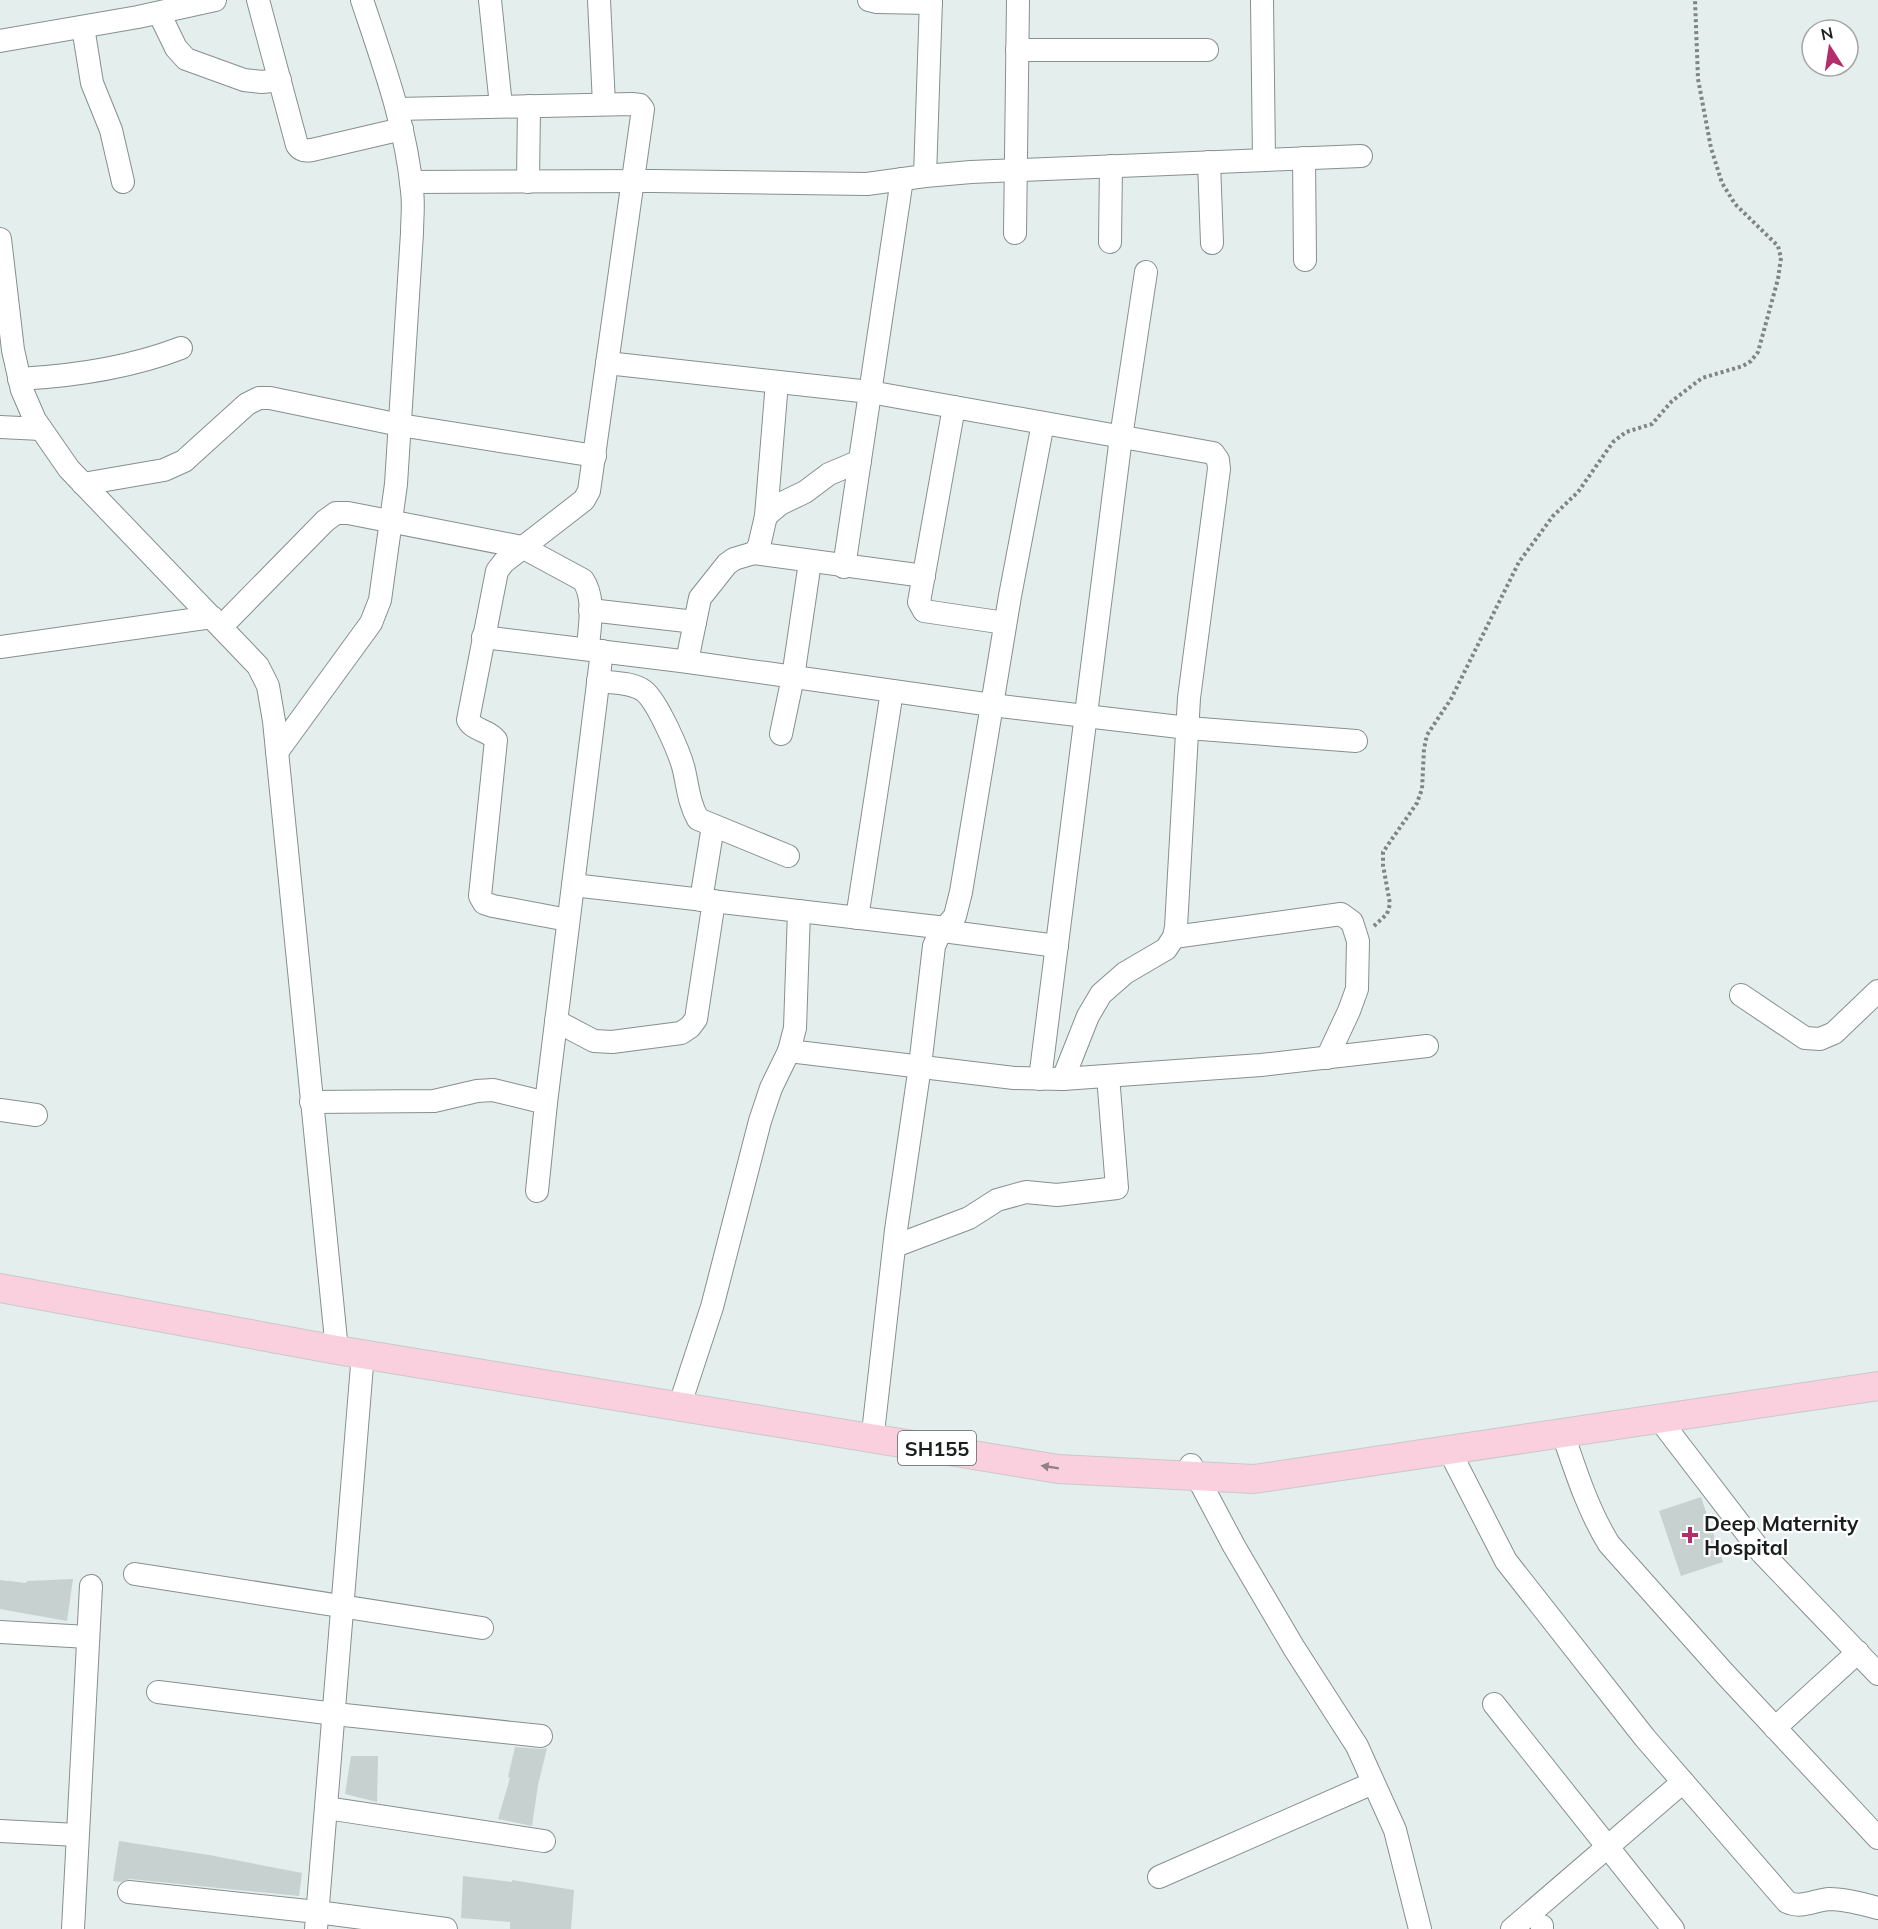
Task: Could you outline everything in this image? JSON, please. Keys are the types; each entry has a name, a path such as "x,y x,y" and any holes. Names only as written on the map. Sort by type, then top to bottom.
{"main road":[{"name":"SH155","path":"0,1278 345,1348 684,1392 874,1424 1109,1455 1254,1479 1878,1386"},
{"name":"SH155","path":"0,1288 1058,1469 1193,1470 1283,1462 1427,1439 1878,1377"}],"street":[{"path":"0,41 83,27 214,0"},
{"path":"258,0 297,145 305,151 400,119 501,106 632,104 640,105 643,110 589,491 584,500 504,562 497,570 468,720 472,727 493,736 496,740 480,896 484,903 493,906 568,920"},
{"path":"277,752 356,647 371,623 380,600 396,484 412,233 411,182 400,119 362,0"},
{"path":"490,0 501,106"},
{"path":"599,0 604,104"},
{"path":"869,0 931,2 925,176"},
{"path":"1015,233 1018,0"},
{"path":"1262,0 1264,160"},
{"path":"167,8 176,48 186,59 244,80 262,82 280,80"},
{"path":"83,27 92,83 107,118 123,182"},
{"path":"1017,50 1207,50"},
{"path":"528,182 529,106"},
{"path":"411,182 633,181 867,184 925,176 1016,170 1361,156"},
{"path":"1304,158 1305,260"},
{"path":"1209,162 1212,243"},
{"path":"1110,242 1111,166"},
{"path":"844,567 902,179"},
{"path":"0,239 6,338 22,390 41,429 69,469 258,666 268,686 277,752 311,1101 345,1348 344,1606 317,1921"},
{"path":"1040,1079 1121,437 1146,272"},
{"path":"19,378 58,377 113,368 157,358 182,348"},
{"path":"607,363 870,392 1213,453 1218,460 1219,469 1190,698 1174,937 1166,949 1125,973 1101,994 1088,1016 1063,1079"},
{"path":"754,553 759,546 765,516 777,382"},
{"path":"83,484 164,470 184,461 248,404 259,398 270,398 400,425 595,456"},
{"path":"954,407 919,602 924,611 1005,623"},
{"path":"874,1424 934,946 939,935 955,916 961,892 1005,623 1043,423"},
{"path":"0,427 41,429"},
{"path":"765,516 780,504 805,492 829,474 860,461"},
{"path":"0,647 217,622 336,513 391,521 522,548 583,580 589,588 598,681 537,1191"},
{"path":"687,662 700,598 712,581 734,559 754,553 844,567 924,576"},
{"path":"781,734 793,677 810,562"},
{"path":"590,610 695,622"},
{"path":"483,637 687,662 1086,717 1188,728 1356,741"},
{"path":"598,681 631,685 644,691 658,709 684,769 691,805 698,819 788,856"},
{"path":"857,918 892,691"},
{"path":"556,1021 594,1041 612,1042 681,1032 690,1027 696,1019 713,826"},
{"path":"573,885 857,918 1057,946"},
{"path":"684,1392 712,1306 760,1121 771,1088 789,1051 795,1028 799,911"},
{"path":"1174,937 1341,914 1352,921 1358,941 1357,989 1327,1058"},
{"path":"1741,995 1805,1038 1820,1039 1834,1033 1878,991"},
{"path":"789,1051 1014,1078 1063,1079 1261,1065 1427,1046"},
{"path":"895,1246 969,1218 997,1200 1026,1192 1057,1195 1117,1188 1108,1076"},
{"path":"311,1101 434,1101 477,1091 494,1090 546,1103"},
{"path":"0,1110 36,1115"},
{"path":"1660,1420 1762,1553 1878,1674"},
{"path":"1563,1434 1587,1504 1609,1544 1878,1838"},
{"path":"1449,1450 1506,1561 1645,1738 1787,1902 1795,1906 1826,1899 1878,1908"},
{"path":"1193,1470 1234,1546 1294,1648 1357,1746 1395,1830 1420,1929"},
{"path":"135,1574 482,1628"},
{"path":"73,1929 91,1586"},
{"path":"0,1632 88,1637"},
{"path":"1775,1728 1857,1652"},
{"path":"158,1692 541,1736"},
{"path":"1494,1704 1674,1929"},
{"path":"1512,1929 1540,1924 1607,1847 1683,1782"},
{"path":"1159,1877 1373,1783"},
{"path":"327,1808 544,1841"},
{"path":"0,1831 77,1835"},
{"path":"129,1892 317,1921 446,1929"}],"path":[{"path":"1358,941 1387,914 1390,904 1383,852 1420,796 1427,735 1451,699 1525,554 1553,516 1578,492 1613,442 1626,432 1652,424 1672,400 1702,378 1743,366 1751,361 1758,352 1778,279 1781,258 1778,246 1735,204 1722,183 1711,147 1698,79 1695,0"}],"building":[{"path":"1701,1497 1723,1562 1681,1576 1659,1511"},
{"path":"73,1579 67,1621 0,1609 0,1580 26,1583 27,1581"},
{"path":"515,1747 547,1748 538,1785 532,1826 498,1819 510,1778 508,1777"},
{"path":"351,1756 378,1756 377,1802 345,1794"},
{"path":"119,1841 302,1873 299,1896 130,1879 121,1882 113,1881"},
{"path":"463,1876 512,1882 512,1880 574,1890 571,1929 510,1929 510,1922 461,1918"}],"place":[{"name":"Deep Maternity Hospital","path":"1690,1535"}]}
